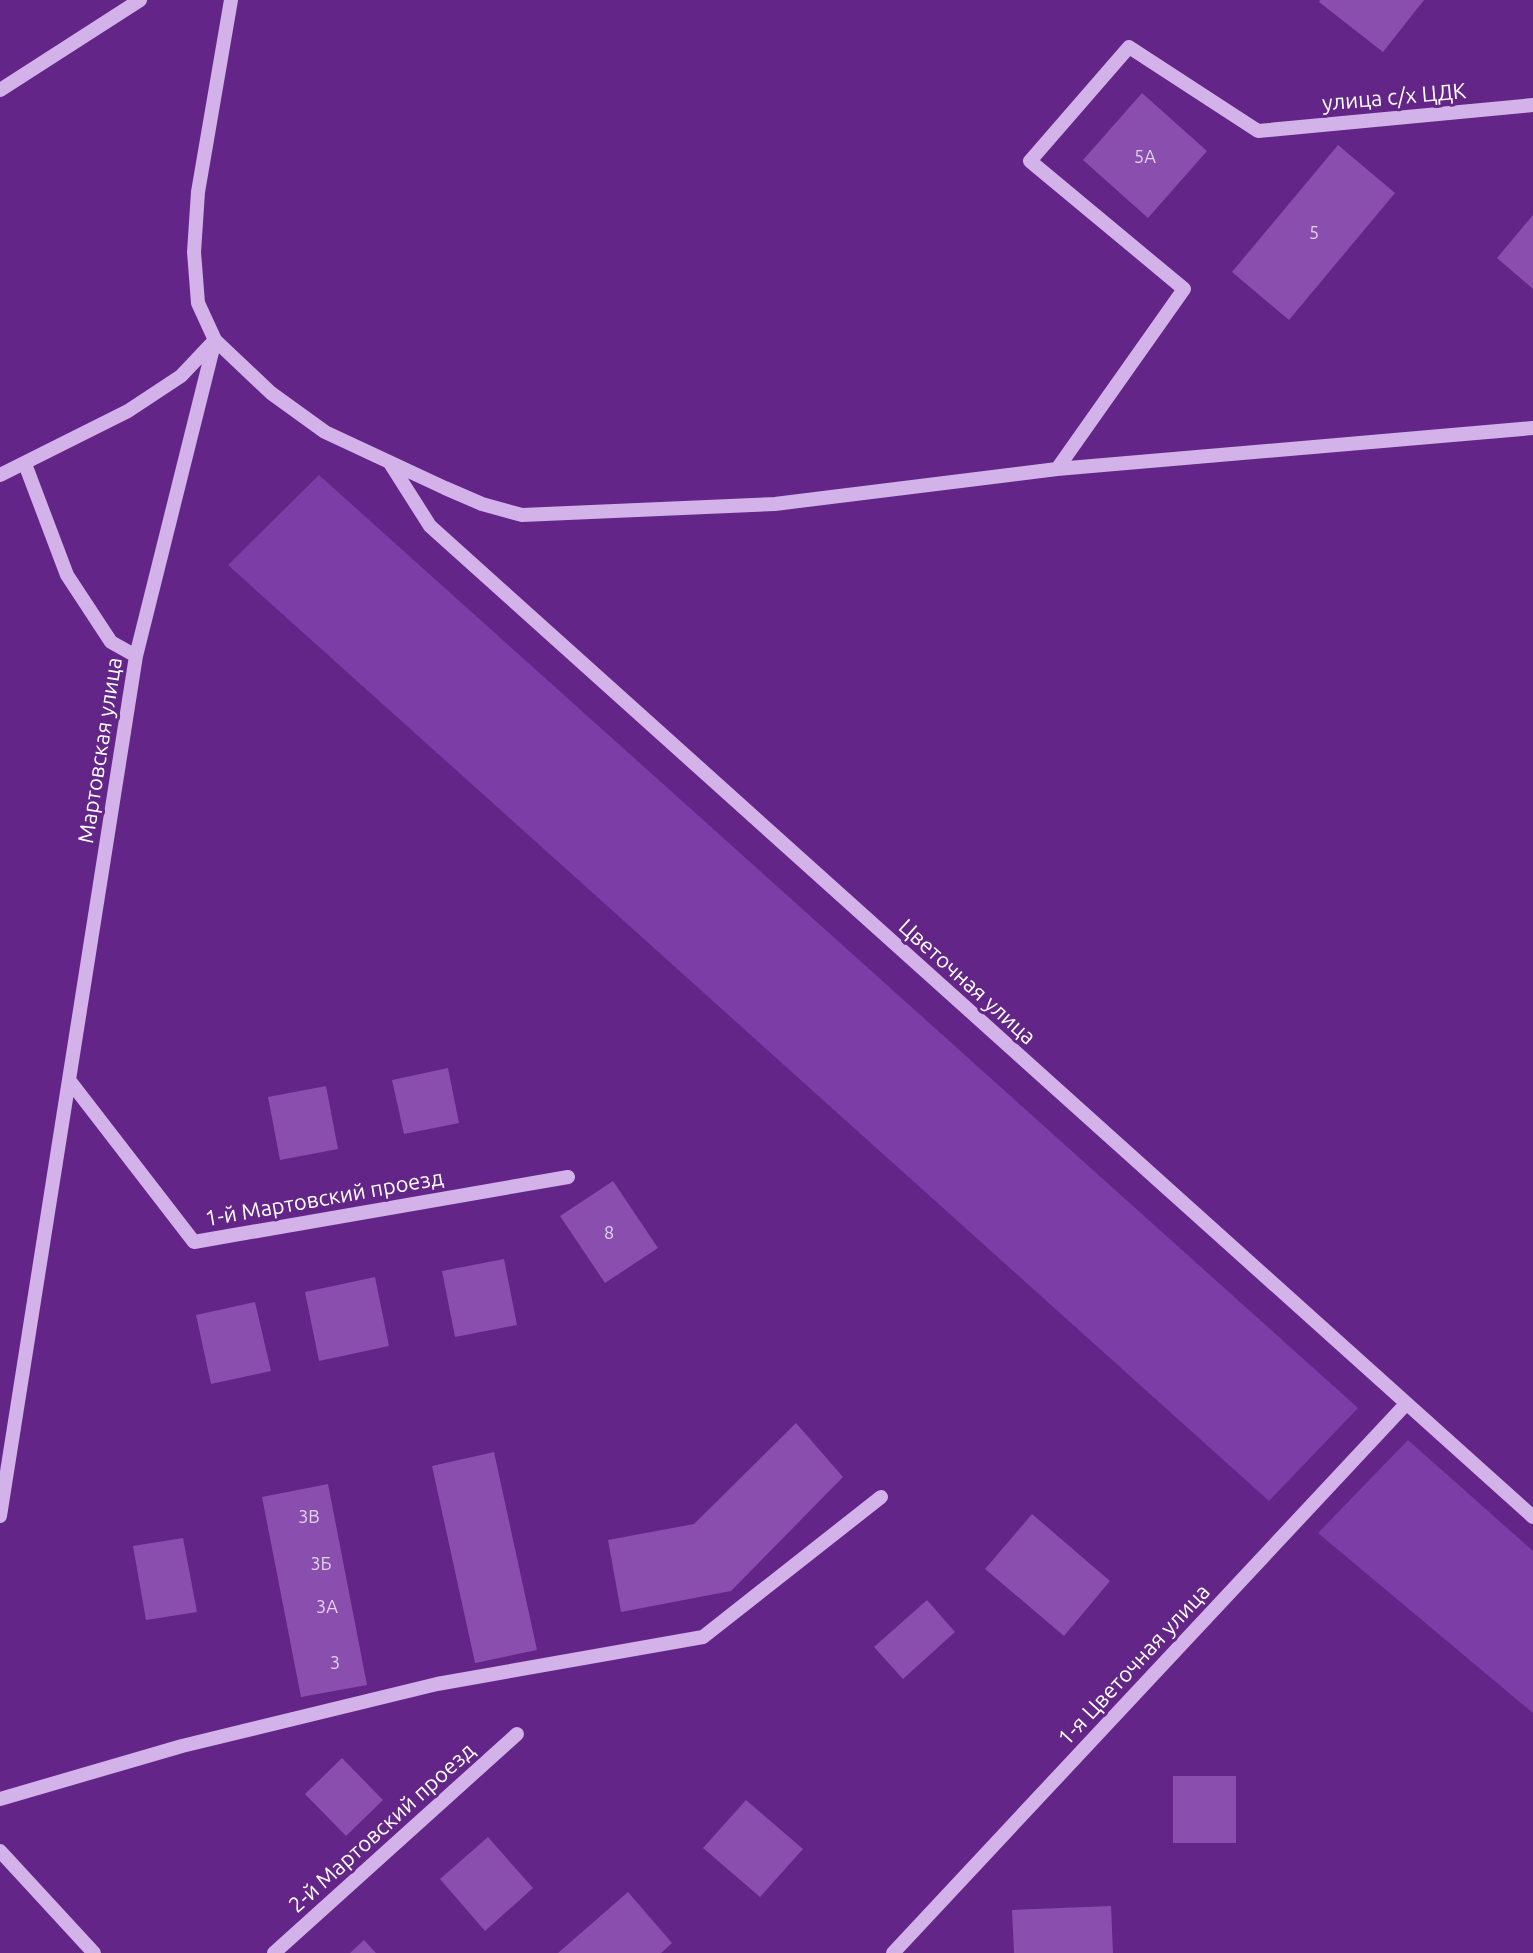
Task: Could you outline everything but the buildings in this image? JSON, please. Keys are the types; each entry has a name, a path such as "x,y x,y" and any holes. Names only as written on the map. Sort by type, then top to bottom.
{"street":[{"path":"0,90 140,0"},
{"path":"231,0 198,192 194,252 198,303 215,340 271,393 325,432 470,499 522,515 775,504 1057,469 1533,428"},
{"name":"улица с/х ЦДК","path":"1057,469 1184,289 1030,161 1129,47 1258,131 1533,105"},
{"path":"0,475 138,404 181,376 215,340"},
{"name":"Мартовская улица","path":"0,1516 136,656 215,340"},
{"name":"Цветочная улица","path":"390,462 430,526 1533,1517"},
{"path":"25,464 67,575 111,642 136,656"},
{"name":"1-й Мартовский проезд","path":"69,1080 194,1242 568,1177"},
{"name":"1-я Цветочная улица","path":"893,1953 1406,1404"},
{"path":"0,1799 182,1746 437,1684 703,1637 881,1497"},
{"name":"2-й Мартовский проезд","path":"274,1953 517,1734"},
{"path":"0,1851 94,1953"}],"shaded area":[{"path":"319,475 1358,1408 1269,1501 228,565"},
{"path":"1408,1440 1533,1551 1533,1713 1318,1533"}]}
